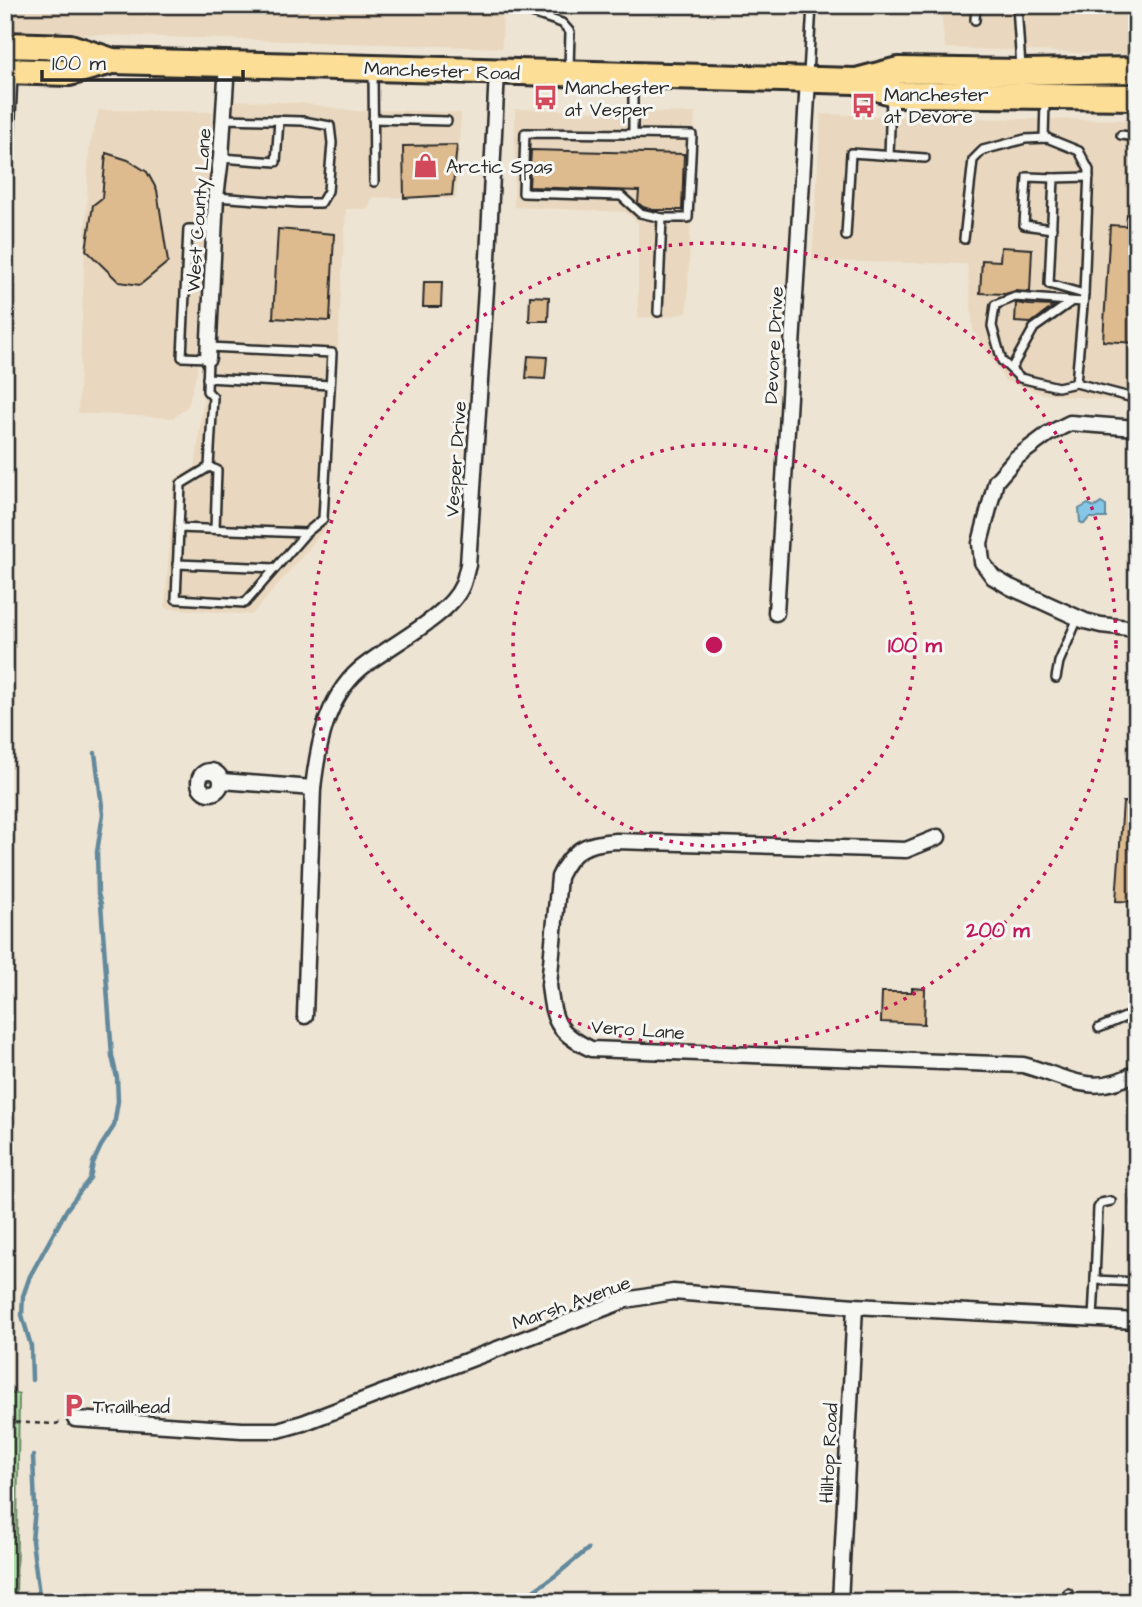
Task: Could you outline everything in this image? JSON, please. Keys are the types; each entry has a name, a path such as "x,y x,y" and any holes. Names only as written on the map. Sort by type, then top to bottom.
{"highway":[{"name":"Manchester Road","path":"5,45 70,47 112,61 808,80 855,81 898,71 1137,71"},
{"name":"Manchester Road","path":"9,71 69,73 112,61"},
{"path":"978,96 1011,83 1021,72"},
{"name":"Manchester Road","path":"855,81 892,92 978,96 1137,97"}],"street":[{"name":"West County Lane","path":"208,353 216,197 227,64"},
{"name":"Vesper Drive","path":"305,1016 313,788 317,754 325,725 334,704 358,671 446,608 462,587 468,565 497,71"},
{"name":"Devore Drive","path":"776,613 808,80"},
{"path":"1137,428 1070,423 1048,434 1016,458 996,481 980,543 982,562 993,578 1078,618 1101,625 1137,629"},
{"path":"222,781 313,788"},
{"name":"Vero Lane","path":"938,837 906,850 616,841 597,842 580,849 564,866 559,877 549,985 556,1020 564,1033 591,1049 1023,1065 1084,1085 1119,1081 1137,1072"},
{"name":"Marsh Avenue","path":"75,1419 278,1430 303,1423 626,1300 673,1292 855,1306 1137,1321"},
{"name":"Hilltop Road","path":"840,1602 855,1306"}],"lane":[{"path":"527,5 532,13 562,23 570,32 569,73"},
{"path":"808,80 812,5"},
{"path":"975,20 976,5"},
{"path":"1017,5 1021,72"},
{"path":"1136,5 1137,18"},
{"path":"373,68 374,182"},
{"path":"9,71 10,137"},
{"path":"633,134 634,75"},
{"path":"889,156 892,92"},
{"path":"1044,138 1045,97"},
{"path":"216,197 321,203 328,191 332,143 330,126 303,121 223,119"},
{"path":"373,119 447,121"},
{"path":"221,158 276,162 279,120"},
{"path":"525,133 633,134 692,135 688,218 662,218 640,213 621,195 523,193 525,133"},
{"path":"1121,135 1137,137"},
{"path":"964,239 973,160 983,150 1025,139 1044,138 1079,151 1089,170 1084,298 1076,383"},
{"path":"846,236 851,153 925,158"},
{"path":"1052,229 1024,225 1027,177 1088,177"},
{"path":"1054,178 1049,284 1084,298"},
{"path":"658,312 662,218"},
{"path":"209,467 181,484 176,599 245,603 306,533 323,519 332,353 208,353 182,356 188,229 214,229"},
{"path":"1071,302 1015,297 995,305 992,327 1002,361 1020,378 1058,387 1076,383 1137,399"},
{"path":"1011,369 1034,328 1071,302 1084,298"},
{"path":"208,353 207,391 213,397 209,467"},
{"path":"207,378 330,385"},
{"path":"209,467 217,470 215,530"},
{"path":"179,528 306,533"},
{"path":"177,564 275,568"},
{"path":"1056,678 1059,662 1078,618"},
{"path":"1099,1028 1137,1012"},
{"path":"1093,1318 1098,1208 1101,1203 1111,1201"},
{"path":"1095,1280 1137,1282"},
{"path":"1068,1593 1068,1602"}],"path":[{"path":"5,1422 55,1424 75,1419"}],"shaded area":[{"path":"5,5 503,5 502,48 5,32"},
{"path":"940,5 1137,5 1137,55 945,48"},
{"path":"233,100 301,103 356,111 461,113 456,199 372,197 368,209 346,209 327,527 252,615 165,608 174,479 195,467 212,331 218,216"},
{"path":"515,109 695,113 687,313 659,318 638,317 638,222 625,212 514,207"},
{"path":"99,110 213,112 197,372 188,406 174,418 78,413 89,148"},
{"path":"821,114 1137,120 1137,403 1044,394 1005,381 973,330 967,264 812,261"}],"green space":[{"path":"5,1393 19,1394 16,1602 5,1602"}],"water":[{"path":"1101,503 1106,506 1106,518 1089,518 1084,524 1080,522 1079,509 1088,504 1095,507"}],"building":[{"path":"457,145 452,195 404,198 403,146"},
{"path":"531,150 684,154 682,210 653,210 643,207 638,203 639,191 529,187"},
{"path":"106,153 128,160 147,172 157,190 168,262 140,285 119,282 86,250 93,205 102,198"},
{"path":"1127,214 1137,214 1137,343 1103,341 1110,225 1126,226"},
{"path":"278,229 334,234 330,321 273,318"},
{"path":"1001,247 1032,249 1030,292 980,293 982,260 1000,261"},
{"path":"424,282 442,282 441,307 423,307"},
{"path":"530,296 549,297 548,321 529,321"},
{"path":"1016,303 1054,306 1031,323 1015,322"},
{"path":"528,356 547,357 545,379 526,378"},
{"path":"1123,802 1137,803 1137,902 1116,901"},
{"path":"912,988 925,989 924,1024 881,1022 882,992 912,992"}],"waterway":[{"path":"32,1380 31,1346 22,1315 23,1296 30,1276 67,1209 90,1178 93,1163 114,1126 118,1101 98,894 97,852 103,814 95,753"},
{"path":"33,1456 35,1509 32,1541 40,1602"},
{"path":"517,1602 588,1549"}],"place":[{"name":"Manchester at Vesper","path":"545,98"},
{"name":"Manchester at Devore","path":"864,105"},
{"name":"Arctic Spas","path":"426,166"},
{"name":"Trailhead","path":"73,1406"}]}
